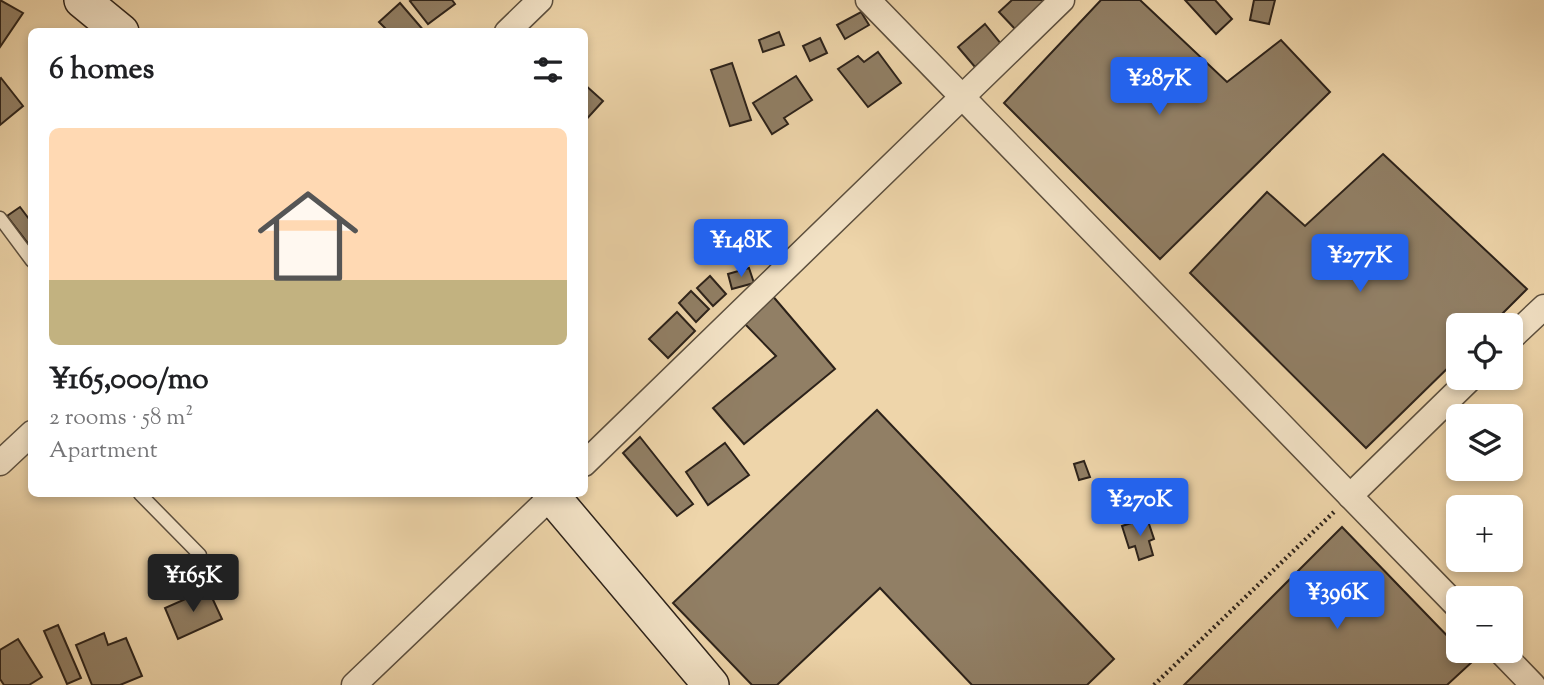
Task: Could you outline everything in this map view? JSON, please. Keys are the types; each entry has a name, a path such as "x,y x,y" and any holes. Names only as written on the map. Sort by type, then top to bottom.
{"street":[{"path":"82,0 116,28"},
{"path":"511,28 540,0"},
{"path":"868,0 1446,595"},
{"path":"588,460 1062,0"},
{"path":"1523,327 1544,306"},
{"path":"1350,496 1459,390"},
{"path":"0,463 28,437"},
{"path":"354,685 549,497"},
{"path":"554,497 711,685"},
{"path":"1512,663 1533,685"}],"lane":[{"path":"0,218 28,256"},
{"path":"143,497 200,555"}],"path":[{"path":"1154,685 1350,496"}],"building":[{"path":"0,0 23,13 0,47"},
{"path":"452,0 455,4 428,24 410,1"},
{"path":"1012,0 1046,0 1015,29 999,12"},
{"path":"1101,0 1140,0 1227,82 1281,40 1330,92 1160,259 1004,103"},
{"path":"1185,0 1215,0 1232,19 1216,34"},
{"path":"1254,0 1275,0 1269,24 1250,20"},
{"path":"400,3 422,28 385,28 379,22"},
{"path":"861,12 869,25 845,39 837,25"},
{"path":"985,24 1001,44 975,67 958,47"},
{"path":"779,32 784,45 763,52 759,40"},
{"path":"820,38 827,53 810,61 803,46"},
{"path":"878,52 901,83 868,107 838,69 858,56 864,62"},
{"path":"732,63 751,120 730,126 711,70"},
{"path":"796,76 812,100 784,118 788,124 772,134 753,103"},
{"path":"0,79 23,106 0,125"},
{"path":"588,88 603,101 588,118"},
{"path":"1383,154 1527,289 1503,313 1446,313 1446,370 1366,448 1190,273 1267,192 1305,226"},
{"path":"20,207 28,218 28,243 7,216"},
{"path":"749,268 754,283 732,289 728,274"},
{"path":"710,276 726,294 713,306 697,288"},
{"path":"691,291 709,309 696,322 679,303"},
{"path":"771,294 835,369 744,444 713,408 776,356 744,323"},
{"path":"677,312 695,331 668,358 649,339"},
{"path":"877,410 1114,659 1087,685 972,685 880,588 777,685 752,685 673,603"},
{"path":"640,437 693,504 677,516 623,453"},
{"path":"725,443 749,475 708,505 686,472"},
{"path":"1084,461 1090,477 1079,480 1074,464"},
{"path":"1147,518 1154,539 1149,541 1153,555 1139,560 1135,546 1129,548 1122,526"},
{"path":"1342,527 1446,635 1446,663 1471,663 1447,685 1184,685"},
{"path":"208,589 222,619 178,639 165,608"},
{"path":"58,625 81,678 67,684 44,631"},
{"path":"104,633 108,645 126,638 142,676 120,685 92,685 76,645"},
{"path":"18,639 42,677 29,685 4,685 0,679 0,650"}]}
